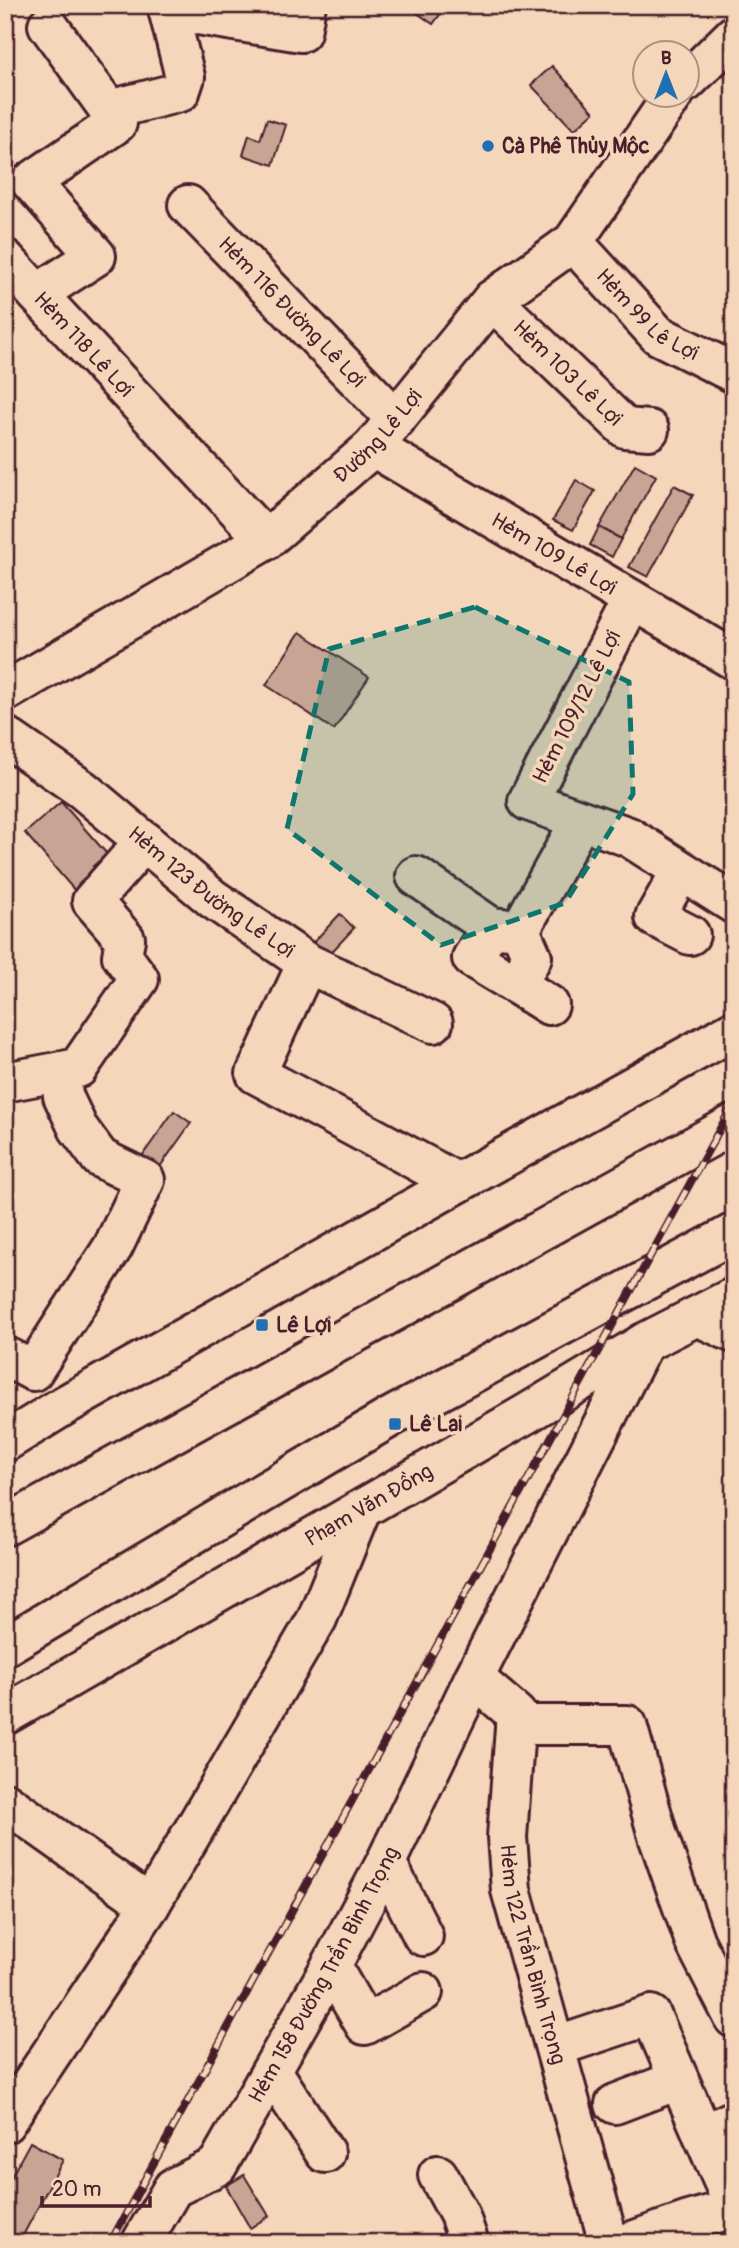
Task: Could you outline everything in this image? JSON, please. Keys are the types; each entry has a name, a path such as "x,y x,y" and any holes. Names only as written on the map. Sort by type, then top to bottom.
{"main road":[{"path":"48,25 109,110 180,92 185,77 168,8 300,32 306,5"},
{"path":"700,69 734,35"},
{"name":"Đường Lê Lợi","path":"5,692 266,540 384,433 492,300 573,242 664,108"},
{"name":"Hẻm 118 Lê Lợi","path":"109,110 117,123 18,178 96,256 37,294 266,540"},
{"name":"Hẻm 116 Đường Lê Lợi","path":"188,205 384,433"},
{"name":"Hẻm 99 Lê Lợi","path":"573,242 658,335 734,373"},
{"path":"5,259 37,294"},
{"name":"Hẻm 103 Lê Lợi","path":"492,300 625,428 649,430"},
{"name":"Hẻm 109 Lê Lợi","path":"384,433 632,600 734,660"},
{"name":"Hẻm 109/12 Lê Lợi","path":"632,600 528,801 629,837 734,904"},
{"name":"Hẻm 123 Đường Lê Lợi","path":"5,736 83,790 213,899 307,963 433,1023"},
{"path":"549,1004 472,958 505,928 581,820"},
{"path":"5,1082 78,1068 139,979 122,956 125,939 92,901 145,841"},
{"path":"681,871 655,917 690,935"},
{"path":"416,876 505,928 532,957 517,985"},
{"path":"307,963 256,1074 458,1182"},
{"path":"5,1441 458,1182 734,1030"},
{"path":"19,1364 113,1247 145,1180 100,1158 78,1128 63,1096 61,1072"},
{"path":"5,1526 734,1124"},
{"path":"5,1646 389,1419 734,1233"},
{"name":"Phạm Văn Đồng","path":"5,1715 644,1343 734,1297"},
{"path":"697,1316 734,1333"},
{"name":"Hẻm 158 Đường Trần Bình Trọng","path":"141,2243 173,2188 217,2166 331,1966 386,1862 474,1678 644,1343"},
{"path":"5,2123 150,1905 317,1619 361,1510"},
{"path":"474,1678 516,1714 515,1725 627,1725 658,1836 695,1942 734,2018"},
{"name":"Hẻm 122 Trần Bình Trọng","path":"515,1725 507,1837 511,1890 609,2243"},
{"path":"5,1802 150,1905"},
{"path":"386,1862 423,1936"},
{"path":"331,1966 365,2025 423,1993"},
{"path":"555,2047 651,2015 678,2080 718,2128 734,2207 627,2243"},
{"path":"272,2071 325,2153"},
{"path":"615,2104 678,2080"},
{"path":"438,2175 459,2214 469,2243"}],"highlighted area":[{"path":"475,607 629,682 633,794 565,903 441,945 287,829 329,649"}],"building":[{"path":"406,5 447,5 433,24"},
{"path":"552,66 594,112 574,130 531,85"},
{"path":"267,119 286,125 273,165 243,155 249,135 260,140"},
{"path":"635,464 656,476 621,539 599,527"},
{"path":"576,480 595,491 573,530 553,520"},
{"path":"674,485 693,495 648,577 629,567"},
{"path":"599,527 621,539 612,557 590,545"},
{"path":"300,632 369,677 334,730 266,685"},
{"path":"61,802 107,854 93,866 105,879 82,899 25,833"},
{"path":"340,914 354,928 324,960 309,947"},
{"path":"174,1111 191,1123 159,1168 142,1156"},
{"path":"30,2142 63,2160 19,2243 5,2243 5,2188"},
{"path":"244,2175 269,2216 250,2228 226,2186"}],"railway":[{"path":"110,2243 734,1103"}],"place":[{"name":"Cà Phê Thủy Mộc","path":"488,146"},
{"name":"Lê Lợi","path":"262,1325"},
{"name":"Lê Lai","path":"395,1424"}]}
